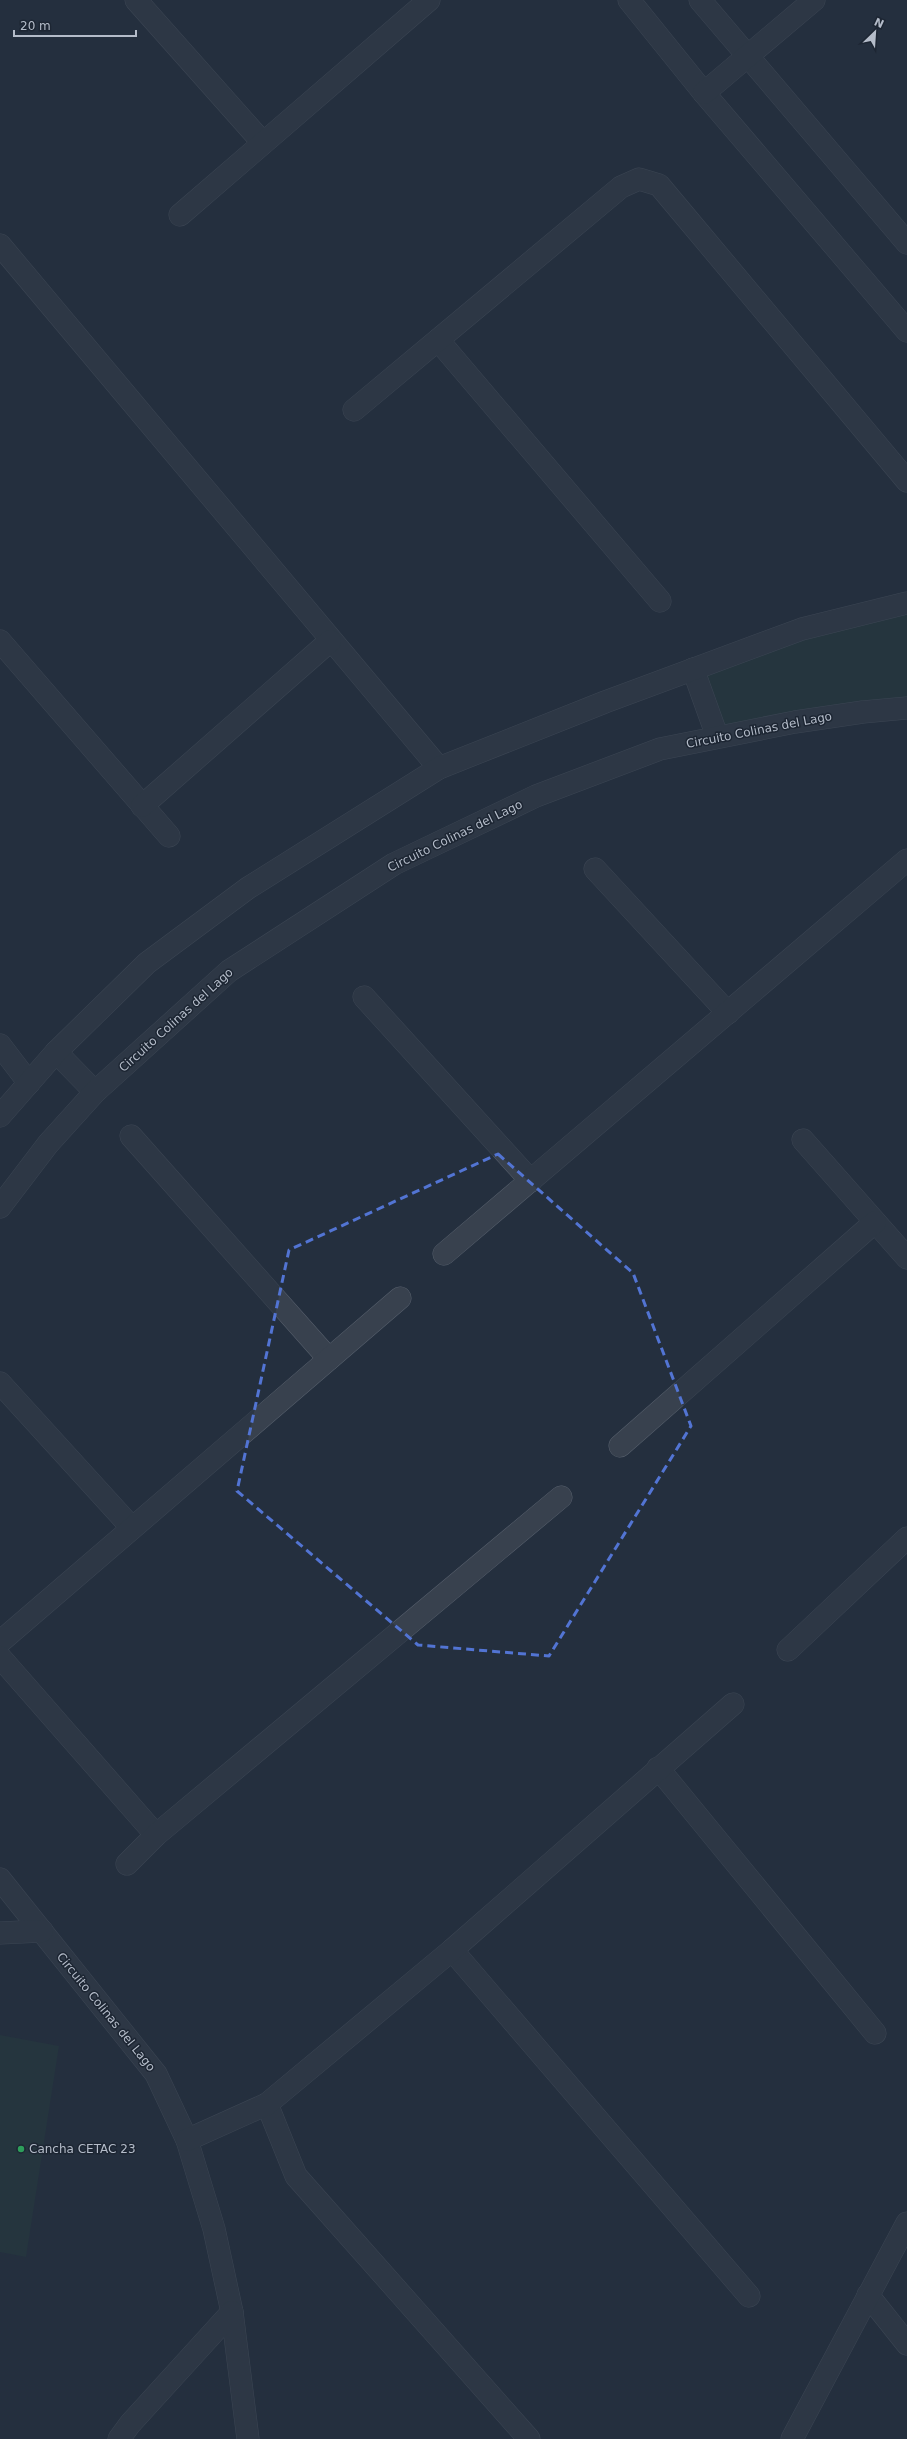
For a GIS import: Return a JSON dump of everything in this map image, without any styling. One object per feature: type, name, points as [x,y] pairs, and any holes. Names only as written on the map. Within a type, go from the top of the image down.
[{"type":"street","points":[[136,0],[263,143]]},
{"type":"street","points":[[180,214],[429,0]]},
{"type":"street","points":[[629,0],[704,93],[907,331]]},
{"type":"street","points":[[700,0],[907,243]]},
{"type":"street","points":[[704,93],[814,0]]},
{"type":"street","points":[[354,410],[621,187],[639,179],[659,185],[907,481]]},
{"type":"street","points":[[0,245],[330,641],[439,768]]},
{"type":"street","points":[[438,340],[660,601]]},
{"type":"street","points":[[0,1116],[56,1052],[147,964],[248,888],[439,768],[693,669],[802,629],[907,603]]},
{"type":"street","points":[[0,641],[169,836]]},
{"type":"street","points":[[142,806],[330,641]]},
{"type":"street","points":[[693,669],[717,736]]},
{"type":"street","name":"Circuito Colinas del Lago","points":[[0,1207],[48,1144],[95,1092],[229,971],[394,864],[536,796],[660,749],[717,736],[862,712],[907,708]]},
{"type":"street","points":[[444,1254],[907,860]]},
{"type":"street","points":[[595,869],[728,1013]]},
{"type":"street","points":[[364,997],[531,1181]]},
{"type":"street","points":[[0,1045],[29,1083]]},
{"type":"street","points":[[56,1052],[95,1092]]},
{"type":"street","points":[[131,1136],[329,1359]]},
{"type":"street","points":[[803,1140],[907,1258]]},
{"type":"street","points":[[620,1446],[875,1222]]},
{"type":"street","points":[[0,1642],[400,1298]]},
{"type":"street","points":[[0,1383],[132,1528]]},
{"type":"street","points":[[127,1864],[156,1835],[560,1497]]},
{"type":"street","points":[[788,1650],[907,1538]]},
{"type":"street","points":[[0,1657],[156,1835]]},
{"type":"street","points":[[187,2140],[267,2104],[452,1950],[658,1768],[733,1704]]},
{"type":"street","points":[[658,1768],[875,2033]]},
{"type":"street","name":"Circuito Colinas del Lago","points":[[0,1879],[156,2074],[187,2140],[214,2229],[232,2312],[248,2439]]},
{"type":"street","points":[[0,1933],[42,1931]]},
{"type":"street","points":[[452,1950],[749,2296]]},
{"type":"street","points":[[267,2104],[296,2176],[529,2439]]},
{"type":"street","points":[[792,2439],[907,2223]]},
{"type":"street","points":[[868,2295],[907,2344]]},
{"type":"street","points":[[119,2439],[130,2424],[232,2312]]},
{"type":"highlighted area","points":[[498,1154],[633,1273],[691,1426],[549,1656],[418,1645],[237,1491],[289,1250]]},
{"type":"green space","points":[[907,603],[907,701],[719,734],[696,671]]},
{"type":"green space","name":"Cancha CETAC 23","points":[[0,2035],[59,2046],[26,2257],[0,2252]]},
{"type":"place","name":"Cancha CETAC 23","points":[[21,2149]]}]
